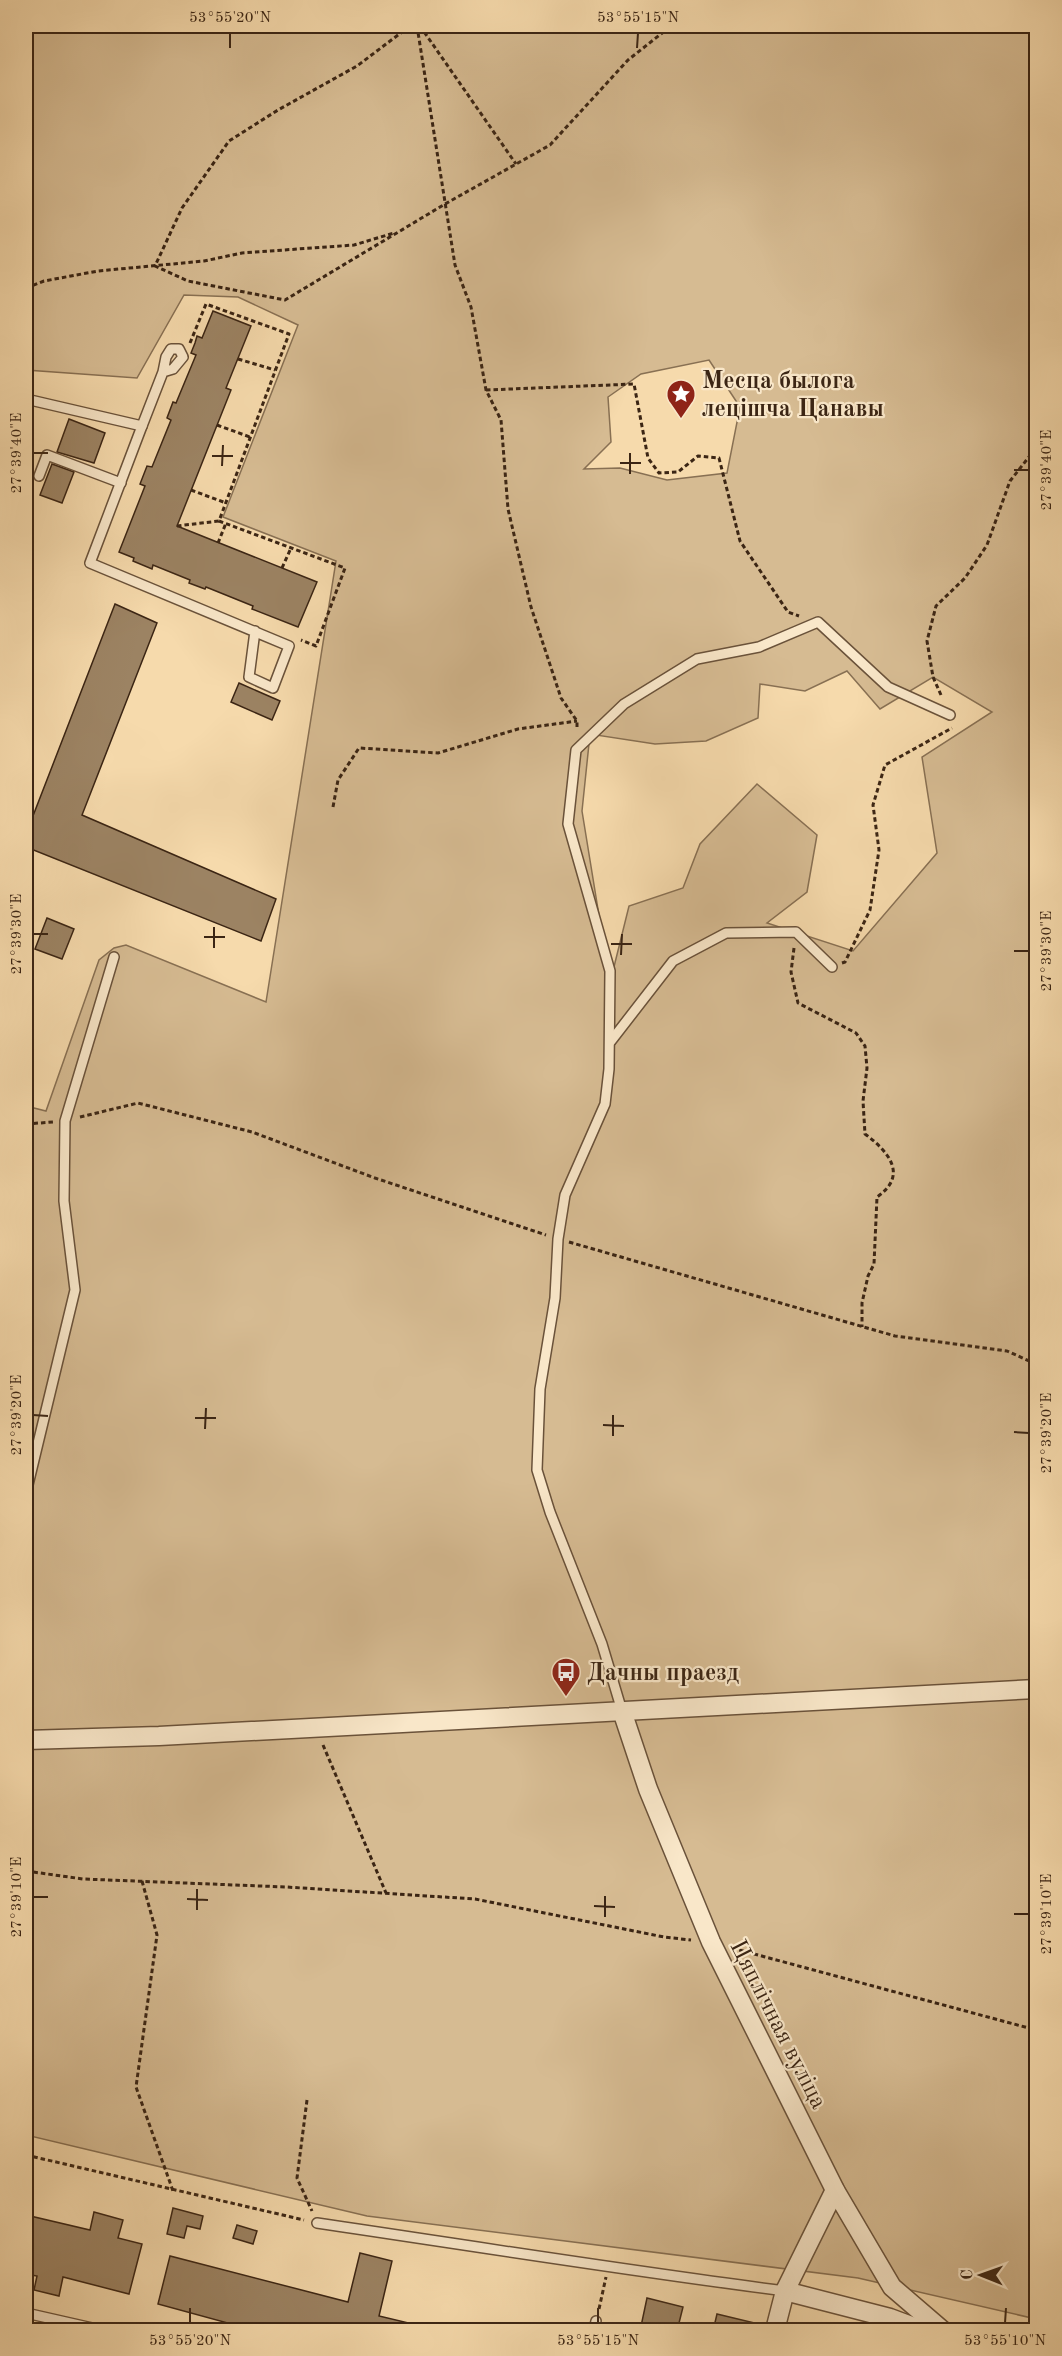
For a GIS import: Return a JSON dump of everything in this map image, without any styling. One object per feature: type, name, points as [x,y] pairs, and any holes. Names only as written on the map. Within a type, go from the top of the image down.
[{"type":"street","points":[[26,1740],[1036,1689]]},
{"type":"street","name":"Цяплічная вуліца","points":[[622,1710],[648,1790],[711,1942],[836,2190],[892,2287],[942,2331]]},
{"type":"street","points":[[775,2331],[785,2291],[836,2190]]},
{"type":"street","points":[[785,2291],[890,2318],[922,2331]]},
{"type":"lane","points":[[163,372],[90,563],[289,646],[273,688],[249,678],[255,632]]},
{"type":"lane","points":[[26,399],[142,426]]},
{"type":"lane","points":[[39,476],[47,455],[121,483]]},
{"type":"lane","points":[[622,1710],[603,1644],[550,1512],[537,1470],[540,1389],[555,1298],[558,1239],[565,1195],[605,1104],[611,1041],[610,971],[568,824],[576,750],[624,704],[697,660],[759,646],[818,622],[888,687],[950,715]]},
{"type":"lane","points":[[611,1041],[673,961],[726,933],[796,932],[832,967]]},
{"type":"lane","points":[[26,1493],[75,1290],[64,1201],[65,1121],[114,957]]},
{"type":"lane","points":[[317,2223],[785,2291]]},
{"type":"lane","points":[[26,2313],[101,2331]]},
{"type":"path","points":[[154,266],[182,208],[229,141],[278,110],[357,66],[410,26]]},
{"type":"path","points":[[419,26],[516,164]]},
{"type":"path","points":[[419,26],[455,265],[471,307],[486,390],[501,420],[508,509],[531,607],[561,698],[577,721],[576,750]]},
{"type":"path","points":[[154,266],[188,281],[285,300],[445,204],[550,145],[628,60],[670,26]]},
{"type":"path","points":[[26,288],[44,281],[98,271],[204,261],[242,253],[354,245],[398,232]]},
{"type":"path","points":[[187,351],[206,304],[289,334],[219,521]]},
{"type":"path","points":[[238,359],[275,370]]},
{"type":"path","points":[[486,390],[634,384],[648,458],[659,472],[678,472],[698,456],[720,458],[740,540],[788,612],[818,622]]},
{"type":"path","points":[[217,425],[250,437]]},
{"type":"path","points":[[832,967],[845,962],[870,910],[879,850],[873,805],[885,765],[950,730],[957,720],[950,715],[933,677],[927,641],[936,606],[965,578],[987,545],[1010,481],[1036,447]]},
{"type":"path","points":[[191,490],[226,503]]},
{"type":"path","points":[[177,526],[219,521],[345,568],[316,646],[297,638]]},
{"type":"path","points":[[218,543],[226,523]]},
{"type":"path","points":[[282,568],[291,547]]},
{"type":"path","points":[[333,807],[338,780],[359,748],[438,753],[518,729],[577,721]]},
{"type":"path","points":[[796,932],[791,972],[798,1003],[856,1034],[865,1046],[867,1068],[863,1101],[865,1134],[889,1155],[894,1174],[889,1189],[878,1197],[874,1264],[868,1276],[862,1303],[862,1327]]},
{"type":"path","points":[[138,1103],[252,1132],[375,1178],[558,1239],[895,1336],[1006,1351],[1036,1364]]},
{"type":"path","points":[[315,1726],[387,1893]]},
{"type":"path","points":[[26,1871],[83,1879],[475,1899],[664,1937],[711,1942],[1036,2030]]},
{"type":"path","points":[[142,1881],[156,1935],[136,2087],[173,2191]]},
{"type":"path","points":[[307,2100],[297,2178],[317,2223]]},
{"type":"path","points":[[26,2155],[317,2223]]},
{"type":"path","points":[[595,2326],[608,2267]]},
{"type":"shaded area","points":[[26,26],[1036,26],[1036,2319],[858,2278],[367,2216],[26,2135],[26,1106],[46,1111],[99,960],[114,948],[126,945],[266,1002],[336,561],[223,517],[298,325],[238,297],[184,295],[137,378],[26,370]],"holes":[[[709,360],[740,407],[727,473],[667,480],[620,468],[584,469],[611,442],[608,397],[641,374]],[[847,671],[880,709],[933,677],[992,712],[922,757],[937,853],[853,951],[767,923],[807,892],[817,835],[757,784],[700,844],[683,888],[629,906],[610,983],[582,811],[590,734],[655,744],[706,741],[758,718],[760,684],[805,691]]]},
{"type":"building","points":[[213,311],[251,326],[226,388],[231,390],[177,526],[317,582],[298,627],[252,609],[253,606],[206,587],[205,589],[189,583],[190,580],[153,565],[152,569],[119,552],[145,486],[140,484],[147,466],[152,467],[171,420],[167,418],[173,402],[176,403],[196,355],[191,353],[197,336],[202,338]]},
{"type":"building","points":[[69,419],[105,433],[94,463],[57,452]]},
{"type":"building","points":[[52,464],[74,472],[62,503],[40,495]]},
{"type":"building","points":[[115,604],[157,623],[82,815],[276,899],[261,941],[26,847],[26,834]]},
{"type":"building","points":[[239,683],[280,701],[272,720],[231,702]]},
{"type":"building","points":[[47,918],[74,929],[62,959],[35,949]]},
{"type":"building","points":[[173,2208],[203,2216],[200,2229],[187,2226],[184,2238],[167,2234]]},
{"type":"building","points":[[94,2212],[123,2220],[118,2238],[142,2244],[129,2294],[63,2277],[59,2296],[34,2290],[37,2276],[26,2274],[26,2215],[90,2230]]},
{"type":"building","points":[[237,2225],[257,2231],[253,2244],[233,2238]]},
{"type":"building","points":[[360,2253],[392,2261],[379,2316],[417,2325],[416,2331],[257,2331],[158,2304],[170,2256],[348,2302]]},
{"type":"building","points":[[647,2298],[683,2307],[677,2331],[640,2331]]},
{"type":"building","points":[[717,2314],[763,2325],[762,2331],[713,2331]]},
{"type":"place","name":"Месца былога лецішча Цанавы","points":[[681,420]]},
{"type":"place","name":"Дачны праезд","points":[[566,1698]]}]
